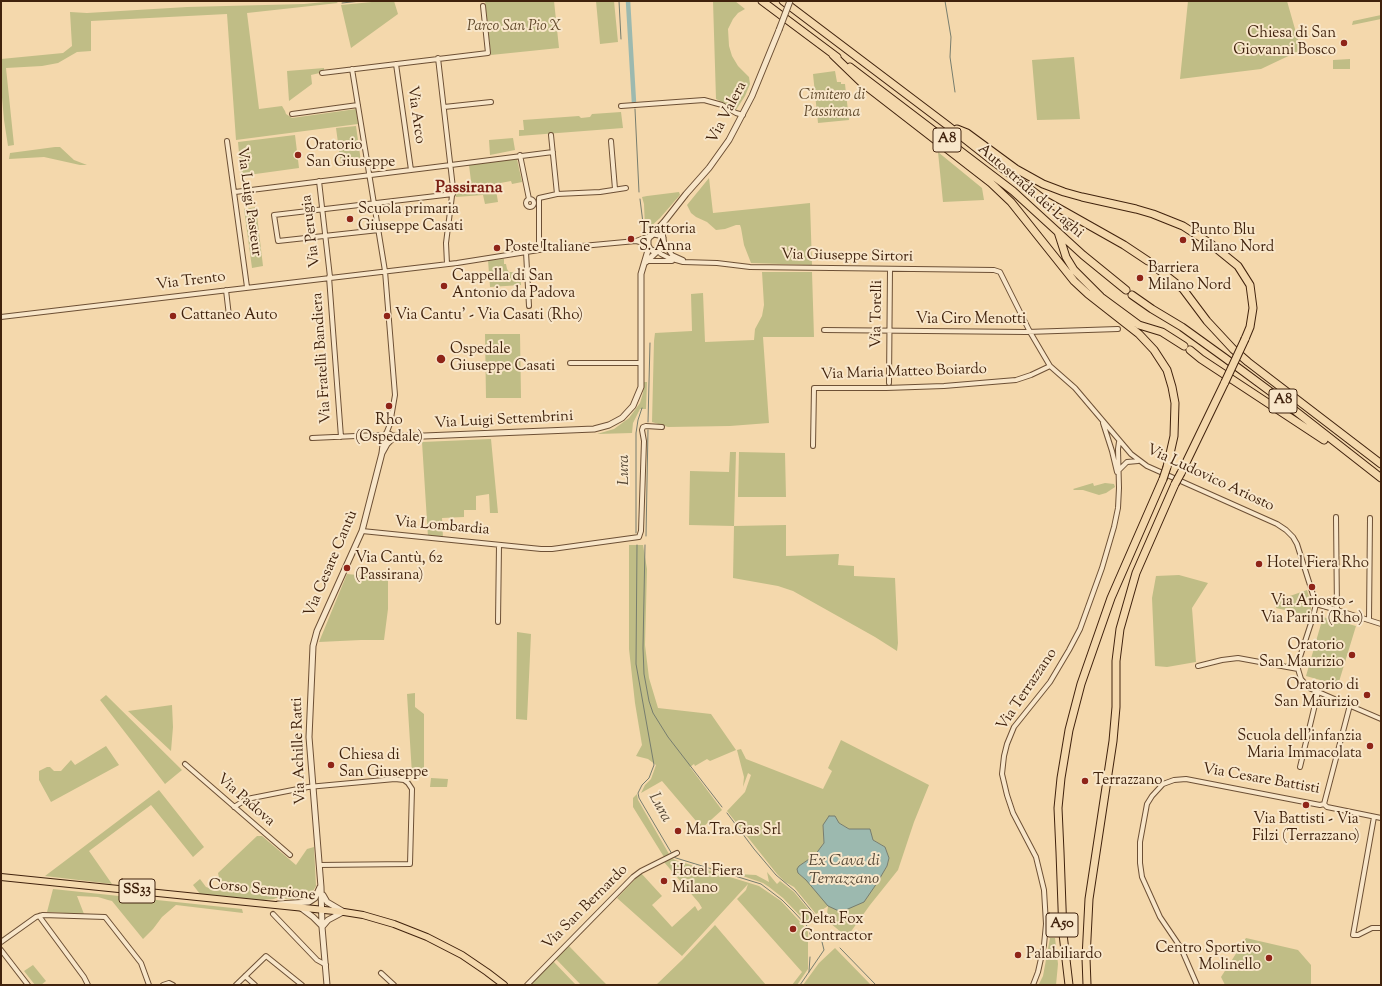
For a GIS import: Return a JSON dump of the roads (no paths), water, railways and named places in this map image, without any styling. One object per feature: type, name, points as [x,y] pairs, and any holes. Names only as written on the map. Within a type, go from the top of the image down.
[{"type":"highway","name":"Autostrada dei Laghi","points":[[762,1],[1002,182],[1083,255],[1129,293],[1182,327],[1225,358],[1381,478]]},
{"type":"highway","name":"Autostrada dei Laghi","points":[[783,1],[1046,201],[1124,245],[1151,264],[1186,292],[1207,321],[1233,349],[1381,464]]},
{"type":"highway","name":"A50","points":[[833,54],[862,83],[994,186],[1010,202],[1074,282],[1134,330],[1154,350],[1167,370],[1172,387],[1175,403],[1174,436],[1168,467],[1111,598],[1085,672],[1074,706],[1061,778],[1058,815],[1062,916],[1069,985]]},
{"type":"highway","name":"A50","points":[[948,125],[967,133],[1016,169],[1043,184],[1064,192],[1153,214],[1183,226],[1212,244],[1238,266],[1250,285],[1253,308],[1250,327],[1175,484],[1136,573],[1120,629],[1116,661],[1116,707],[1113,741],[1090,899],[1086,958],[1087,985]]},
{"type":"highway","name":"A8","points":[[1057,230],[1066,257],[1074,270],[1101,297],[1139,325],[1162,332],[1340,451],[1361,463]]},
{"type":"main road","name":"Corso Sempione","points":[[1,877],[344,912],[382,920],[428,937],[462,955],[488,972],[504,985]]},
{"type":"street","name":"Via Valera","points":[[651,236],[720,154],[740,121],[790,1]]},
{"type":"street","points":[[322,73],[488,53],[482,6]]},
{"type":"street","points":[[438,58],[453,194],[446,243],[447,264]]},
{"type":"street","name":"Via Arco","points":[[396,64],[411,170]]},
{"type":"street","name":"Via Cesare Cantù","points":[[315,637],[362,531],[382,453],[388,438],[395,392],[385,271],[352,69]]},
{"type":"street","points":[[621,106],[704,100],[722,105],[736,113],[743,115]]},
{"type":"street","points":[[444,107],[491,102]]},
{"type":"street","points":[[292,114],[358,105]]},
{"type":"street","points":[[736,113],[740,121]]},
{"type":"street","points":[[551,135],[557,194]]},
{"type":"street","name":"Via Luigi Pasteur","points":[[227,141],[247,287]]},
{"type":"street","points":[[611,141],[615,189]]},
{"type":"street","points":[[235,192],[553,152]]},
{"type":"street","points":[[520,155],[532,202],[538,208]]},
{"type":"street","name":"Via Perugia","points":[[319,181],[330,277]]},
{"type":"street","points":[[532,202],[539,198],[557,194],[600,192],[626,188]]},
{"type":"street","points":[[379,230],[278,241],[274,214],[322,210],[453,194]]},
{"type":"street","points":[[539,198],[540,250]]},
{"type":"street","points":[[645,262],[662,248],[664,240],[664,222]]},
{"type":"street","points":[[636,241],[658,234],[664,240]]},
{"type":"street","points":[[648,246],[648,240],[651,236]]},
{"type":"street","name":"Via Giuseppe Sirtori","points":[[664,240],[668,251],[675,257],[691,262]]},
{"type":"street","points":[[636,241],[644,243],[653,251],[658,250]]},
{"type":"street","name":"Via Trento","points":[[1,317],[447,264],[540,250],[636,241]]},
{"type":"street","name":"Via Luigi Settembrini","points":[[388,438],[586,429],[607,423],[620,416],[632,402],[641,382],[641,274],[648,246]]},
{"type":"street","name":"Via Giuseppe Sirtori","points":[[658,250],[664,256],[678,261],[716,263],[750,268],[994,270],[999,271],[1002,274]]},
{"type":"street","points":[[526,252],[529,306]]},
{"type":"street","points":[[645,262],[678,261]]},
{"type":"street","name":"Via Torelli","points":[[889,384],[890,269]]},
{"type":"street","name":"Via Ludovico Ariosto","points":[[1002,274],[1030,332],[1050,366],[1076,388],[1119,442],[1139,461],[1254,513],[1286,530],[1294,537],[1297,544],[1316,604]]},
{"type":"street","name":"Via Fratelli Bandiera","points":[[330,277],[341,437]]},
{"type":"street","points":[[226,290],[229,316]]},
{"type":"street","name":"Via Ciro Menotti","points":[[824,330],[1030,332],[1118,328]]},
{"type":"street","points":[[570,363],[641,364]]},
{"type":"street","name":"Via Maria Matteo Boiardo","points":[[813,446],[814,388],[944,386],[1016,380],[1032,375],[1050,366]]},
{"type":"street","name":"Via Terrazzano","points":[[1101,419],[1112,450],[1118,479]]},
{"type":"street","name":"Via Lombardia","points":[[362,531],[541,549],[552,549],[629,539],[640,536],[644,441],[642,430],[643,427],[650,425],[662,427]]},
{"type":"street","points":[[312,438],[378,435],[388,438]]},
{"type":"street","points":[[1112,450],[1112,445],[1119,442]]},
{"type":"street","name":"Via Terrazzano","points":[[1033,985],[1038,972],[1044,945],[1046,924],[1044,890],[1036,857],[1013,813],[1006,795],[1002,774],[1004,756],[1007,744],[1014,728],[1050,682],[1080,629],[1111,539],[1118,508],[1119,442]]},
{"type":"street","points":[[1119,470],[1127,462],[1139,461]]},
{"type":"street","points":[[1336,517],[1337,610]]},
{"type":"street","points":[[1369,620],[1370,518]]},
{"type":"street","points":[[498,622],[499,545]]},
{"type":"street","points":[[1381,624],[1316,604],[1299,660],[1298,669],[1304,684],[1318,692],[1381,718]]},
{"type":"street","name":"Via Achille Ratti","points":[[315,637],[312,665],[309,737],[327,985]]},
{"type":"street","points":[[1198,666],[1238,658],[1298,669]]},
{"type":"street","points":[[1300,767],[1318,692]]},
{"type":"street","name":"Via Cesare Battisti","points":[[1197,985],[1181,948],[1160,917],[1144,882],[1140,863],[1140,848],[1147,804],[1156,791],[1166,783],[1178,779],[1190,779],[1320,805],[1324,804],[1350,705]]},
{"type":"street","name":"Via Padova","points":[[185,764],[290,855]]},
{"type":"street","points":[[234,807],[247,799],[312,786],[395,779],[406,781],[411,786],[410,864],[319,865]]},
{"type":"street","points":[[1324,804],[1327,807],[1381,818]]},
{"type":"street","points":[[1374,817],[1353,935],[1358,935],[1372,928],[1381,928]]},
{"type":"street","name":"Via San Bernardo","points":[[527,985],[633,877],[641,871],[677,853]]},
{"type":"street","points":[[272,905],[290,902],[309,902],[315,898],[321,886]]},
{"type":"street","points":[[321,886],[326,902],[344,912]]},
{"type":"street","points":[[301,908],[313,917],[322,927],[328,920],[344,912]]},
{"type":"street","points":[[273,914],[317,960],[326,965]]},
{"type":"street","points":[[1,942],[39,916],[43,915],[105,917],[141,963],[149,985]]},
{"type":"street","points":[[39,916],[84,977],[88,985]]},
{"type":"street","points":[[1,950],[28,985]]},
{"type":"street","points":[[236,985],[266,956],[302,985]]},
{"type":"street","points":[[381,973],[394,985]]},
{"type":"street","points":[[245,976],[255,985]]},
{"type":"street","points":[[163,985],[169,983],[173,985]]},
{"type":"water","name":"Ex Cava di Terrazzano","points":[[829,816],[835,816],[839,823],[849,829],[870,829],[873,840],[885,847],[889,858],[887,866],[864,902],[841,912],[828,906],[806,880],[798,873],[797,869],[815,855],[824,843],[823,825]]},
{"type":"waterway","points":[[342,3],[361,1]]},
{"type":"waterway","name":"Lura","points":[[619,1],[621,39]]},
{"type":"waterway","points":[[628,1],[634,103]]},
{"type":"waterway","points":[[945,1],[951,37],[950,57],[955,92]]},
{"type":"waterway","points":[[635,109],[639,192]]},
{"type":"waterway","points":[[640,199],[644,231]]},
{"type":"waterway","points":[[648,422],[650,343]]},
{"type":"waterway","name":"Lura","points":[[636,533],[636,433],[642,408]]},
{"type":"waterway","points":[[646,536],[648,430]]},
{"type":"waterway","name":"Lura","points":[[637,545],[636,664],[654,765],[649,778],[642,785],[638,793],[639,798],[672,854]]},
{"type":"waterway","points":[[645,545],[643,648],[644,674],[649,701],[653,713],[668,737],[722,807]]},
{"type":"waterway","points":[[727,813],[776,875],[795,891],[814,914]]},
{"type":"waterway","name":"Lura","points":[[674,857],[761,884],[782,900],[793,911],[822,942],[824,950],[800,985]]},
{"type":"waterway","name":"Lura","points":[[810,929],[810,934]]},
{"type":"waterway","points":[[840,948],[876,985]]},
{"type":"waterway","name":"Lura","points":[[809,972],[810,957]]},
{"type":"place","name":"Chiesa di San Giovanni Bosco","points":[[1344,43]]},
{"type":"place","name":"Oratorio San Giuseppe","points":[[298,155]]},
{"type":"place","name":"Scuola primaria Giuseppe Casati","points":[[350,219]]},
{"type":"place","name":"Trattoria S. Anna","points":[[631,239]]},
{"type":"place","name":"Punto Blu Milano Nord","points":[[1183,240]]},
{"type":"place","name":"Poste Italiane","points":[[497,248]]},
{"type":"place","name":"Barriera Milano Nord","points":[[1140,278]]},
{"type":"place","name":"Cappella di San Antonio da Padova","points":[[444,286]]},
{"type":"place","name":"Cattaneo Auto","points":[[173,316]]},
{"type":"place","name":"Via Cantu' - Via Casati (Rho)","points":[[387,316]]},
{"type":"place","name":"Ospedale Giuseppe Casati","points":[[441,359]]},
{"type":"place","name":"Rho (Ospedale)","points":[[389,406]]},
{"type":"place","name":"Hotel Fiera Rho","points":[[1259,564]]},
{"type":"place","name":"Via Cantù, 62 (Passirana)","points":[[347,568]]},
{"type":"place","name":"Via Ariosto - Via Parini (Rho)","points":[[1312,587]]},
{"type":"place","name":"Oratorio San Maurizio","points":[[1352,655]]},
{"type":"place","name":"Oratorio di San Maurizio","points":[[1367,695]]},
{"type":"place","name":"Scuola dell'infanzia Maria Immacolata","points":[[1370,746]]},
{"type":"place","name":"Chiesa di San Giuseppe","points":[[331,765]]},
{"type":"place","name":"Terrazzano","points":[[1085,781]]},
{"type":"place","name":"Via Battisti - Via Filzi (Terrazzano)","points":[[1306,805]]},
{"type":"place","name":"Ma.Tra.Gas Srl","points":[[678,831]]},
{"type":"place","name":"Hotel Fiera Milano","points":[[664,881]]},
{"type":"place","name":"Delta Fox Contractor","points":[[793,929]]},
{"type":"place","name":"Palabiliardo","points":[[1018,955]]},
{"type":"place","name":"Centro Sportivo Molinello","points":[[1269,958]]},
{"type":"district","name":"Passirana","points":[[469,189]]},
{"type":"park label","name":"Parco San Pio X","points":[[514,27]]},
{"type":"park label","name":"Cimitero di Passirana","points":[[832,104]]}]
